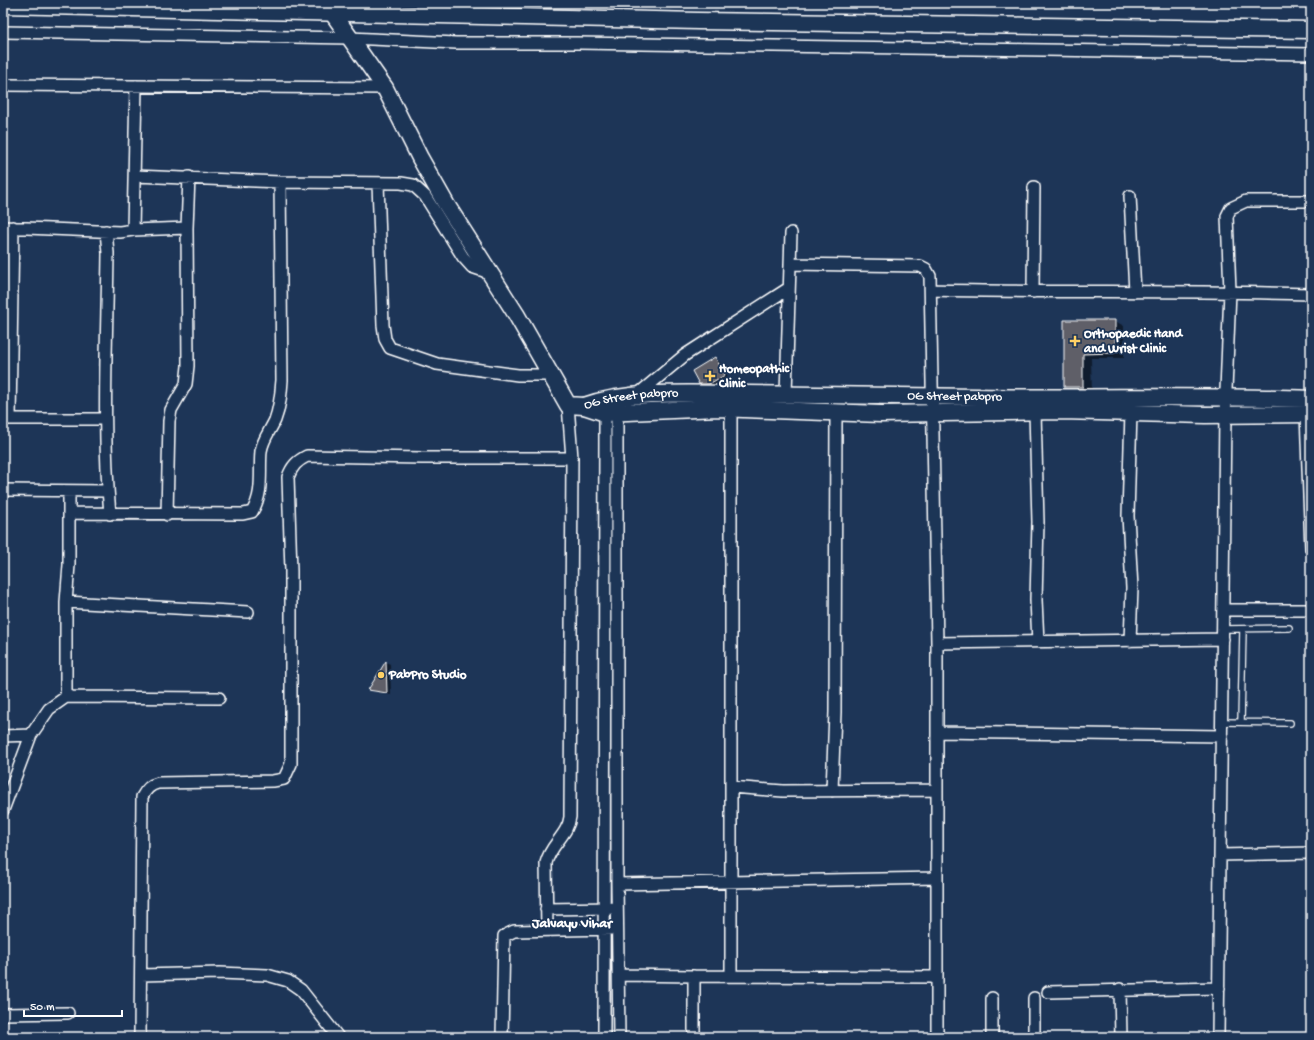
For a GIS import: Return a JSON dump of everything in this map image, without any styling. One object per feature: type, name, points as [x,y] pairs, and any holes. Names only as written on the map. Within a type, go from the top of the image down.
[{"type":"street","points":[[3,5],[329,9],[1311,30]]},
{"type":"street","points":[[329,9],[385,88],[420,158],[487,272],[516,314],[568,405],[572,458],[570,817],[566,830],[548,852],[546,862],[547,930]]},
{"type":"street","points":[[3,32],[350,38],[456,43],[577,43],[1311,54]]},
{"type":"street","points":[[3,85],[385,88]]},
{"type":"street","points":[[133,230],[136,86]]},
{"type":"street","points":[[135,176],[189,177],[280,182],[378,183],[413,185],[425,196],[463,257],[472,266],[487,272]]},
{"type":"street","points":[[167,515],[169,421],[171,410],[186,384],[188,366],[187,228],[189,177]]},
{"type":"street","points":[[70,513],[167,515],[243,514],[252,512],[258,503],[263,441],[279,409],[282,380],[280,182]]},
{"type":"street","points":[[378,183],[383,325],[385,339],[390,348],[437,364],[518,375],[549,374]]},
{"type":"street","points":[[1033,292],[1034,188]]},
{"type":"street","points":[[1130,196],[1135,292]]},
{"type":"street","points":[[1218,1037],[1226,397],[1230,291],[1227,216],[1231,208],[1246,201],[1311,200]]},
{"type":"street","points":[[105,419],[7,418],[8,227],[106,231],[187,228]]},
{"type":"street","points":[[106,231],[108,260],[105,419],[110,514]]},
{"type":"street","points":[[786,394],[791,233]]},
{"type":"street","points":[[790,264],[920,266],[926,269],[930,276],[931,413],[937,643],[937,1037]]},
{"type":"street","points":[[637,396],[685,355],[789,288]]},
{"type":"street","points":[[931,290],[1033,292],[1230,291],[1311,294]]},
{"type":"street","name":"OG Street pabpro","points":[[611,405],[637,396],[684,394],[786,394],[1099,398],[1226,397],[1309,409]]},
{"type":"street","name":"OG Street pabpro","points":[[568,405],[731,408],[836,413],[1131,412],[1226,415],[1309,409]]},
{"type":"street","points":[[611,405],[619,1037]]},
{"type":"street","points":[[604,1037],[604,908],[611,405]]},
{"type":"street","points":[[731,408],[731,976]]},
{"type":"street","points":[[1309,409],[1311,549]]},
{"type":"street","points":[[1035,412],[1038,522],[1036,600],[1038,642]]},
{"type":"street","points":[[1130,641],[1132,588],[1128,516],[1131,412]]},
{"type":"street","points":[[832,791],[835,712],[836,413]]},
{"type":"street","points":[[140,1037],[142,797],[145,791],[152,785],[158,783],[273,782],[284,779],[289,772],[291,764],[291,571],[288,477],[291,468],[299,460],[307,456],[572,458]]},
{"type":"street","points":[[3,490],[108,491]]},
{"type":"street","points":[[66,697],[66,602],[69,565],[69,490]]},
{"type":"street","points":[[66,602],[248,612]]},
{"type":"street","points":[[1223,610],[1311,610]]},
{"type":"street","points":[[937,643],[1130,641],[1223,634]]},
{"type":"street","points":[[3,810],[31,735],[49,709],[66,697],[219,698]]},
{"type":"street","points":[[937,732],[1222,736]]},
{"type":"street","points":[[3,736],[31,735]]},
{"type":"street","points":[[731,787],[782,791],[937,790]]},
{"type":"street","points":[[1220,855],[1311,853]]},
{"type":"street","points":[[617,884],[937,878]]},
{"type":"street","points":[[546,909],[617,908]]},
{"type":"street","points":[[502,1037],[504,936],[514,931],[617,929]]},
{"type":"street","points":[[141,975],[220,973],[267,975],[288,981],[301,990],[338,1037]]},
{"type":"street","points":[[619,975],[937,977]]},
{"type":"street","points":[[694,976],[694,1037]]},
{"type":"street","points":[[1048,992],[1120,989],[1219,988]]},
{"type":"street","points":[[1120,989],[1121,1037]]},
{"type":"street","points":[[992,998],[992,1037]]},
{"type":"street","points":[[1034,998],[1034,1037]]},
{"type":"street","points":[[3,1014],[68,1012]]},
{"type":"lane","points":[[1223,634],[1243,629],[1289,628]]},
{"type":"lane","points":[[1241,722],[1243,629]]},
{"type":"lane","points":[[1222,722],[1290,723]]},
{"type":"building","points":[[1064,320],[1115,320],[1115,353],[1083,354],[1083,387],[1064,387]]},
{"type":"building","points":[[715,357],[725,375],[709,384],[699,384],[692,371]]},
{"type":"building","name":"PabPro Studio","points":[[386,661],[387,693],[368,690]]},
{"type":"place","name":"Orthopaedic Hand and Wrist Clinic","points":[[1075,341]]},
{"type":"place","name":"Homeopathic Clinic","points":[[710,376]]},
{"type":"place","name":"PabPro Studio","points":[[381,675]]},
{"type":"district","name":"Jalvayu Vihar","points":[[572,924]]}]
